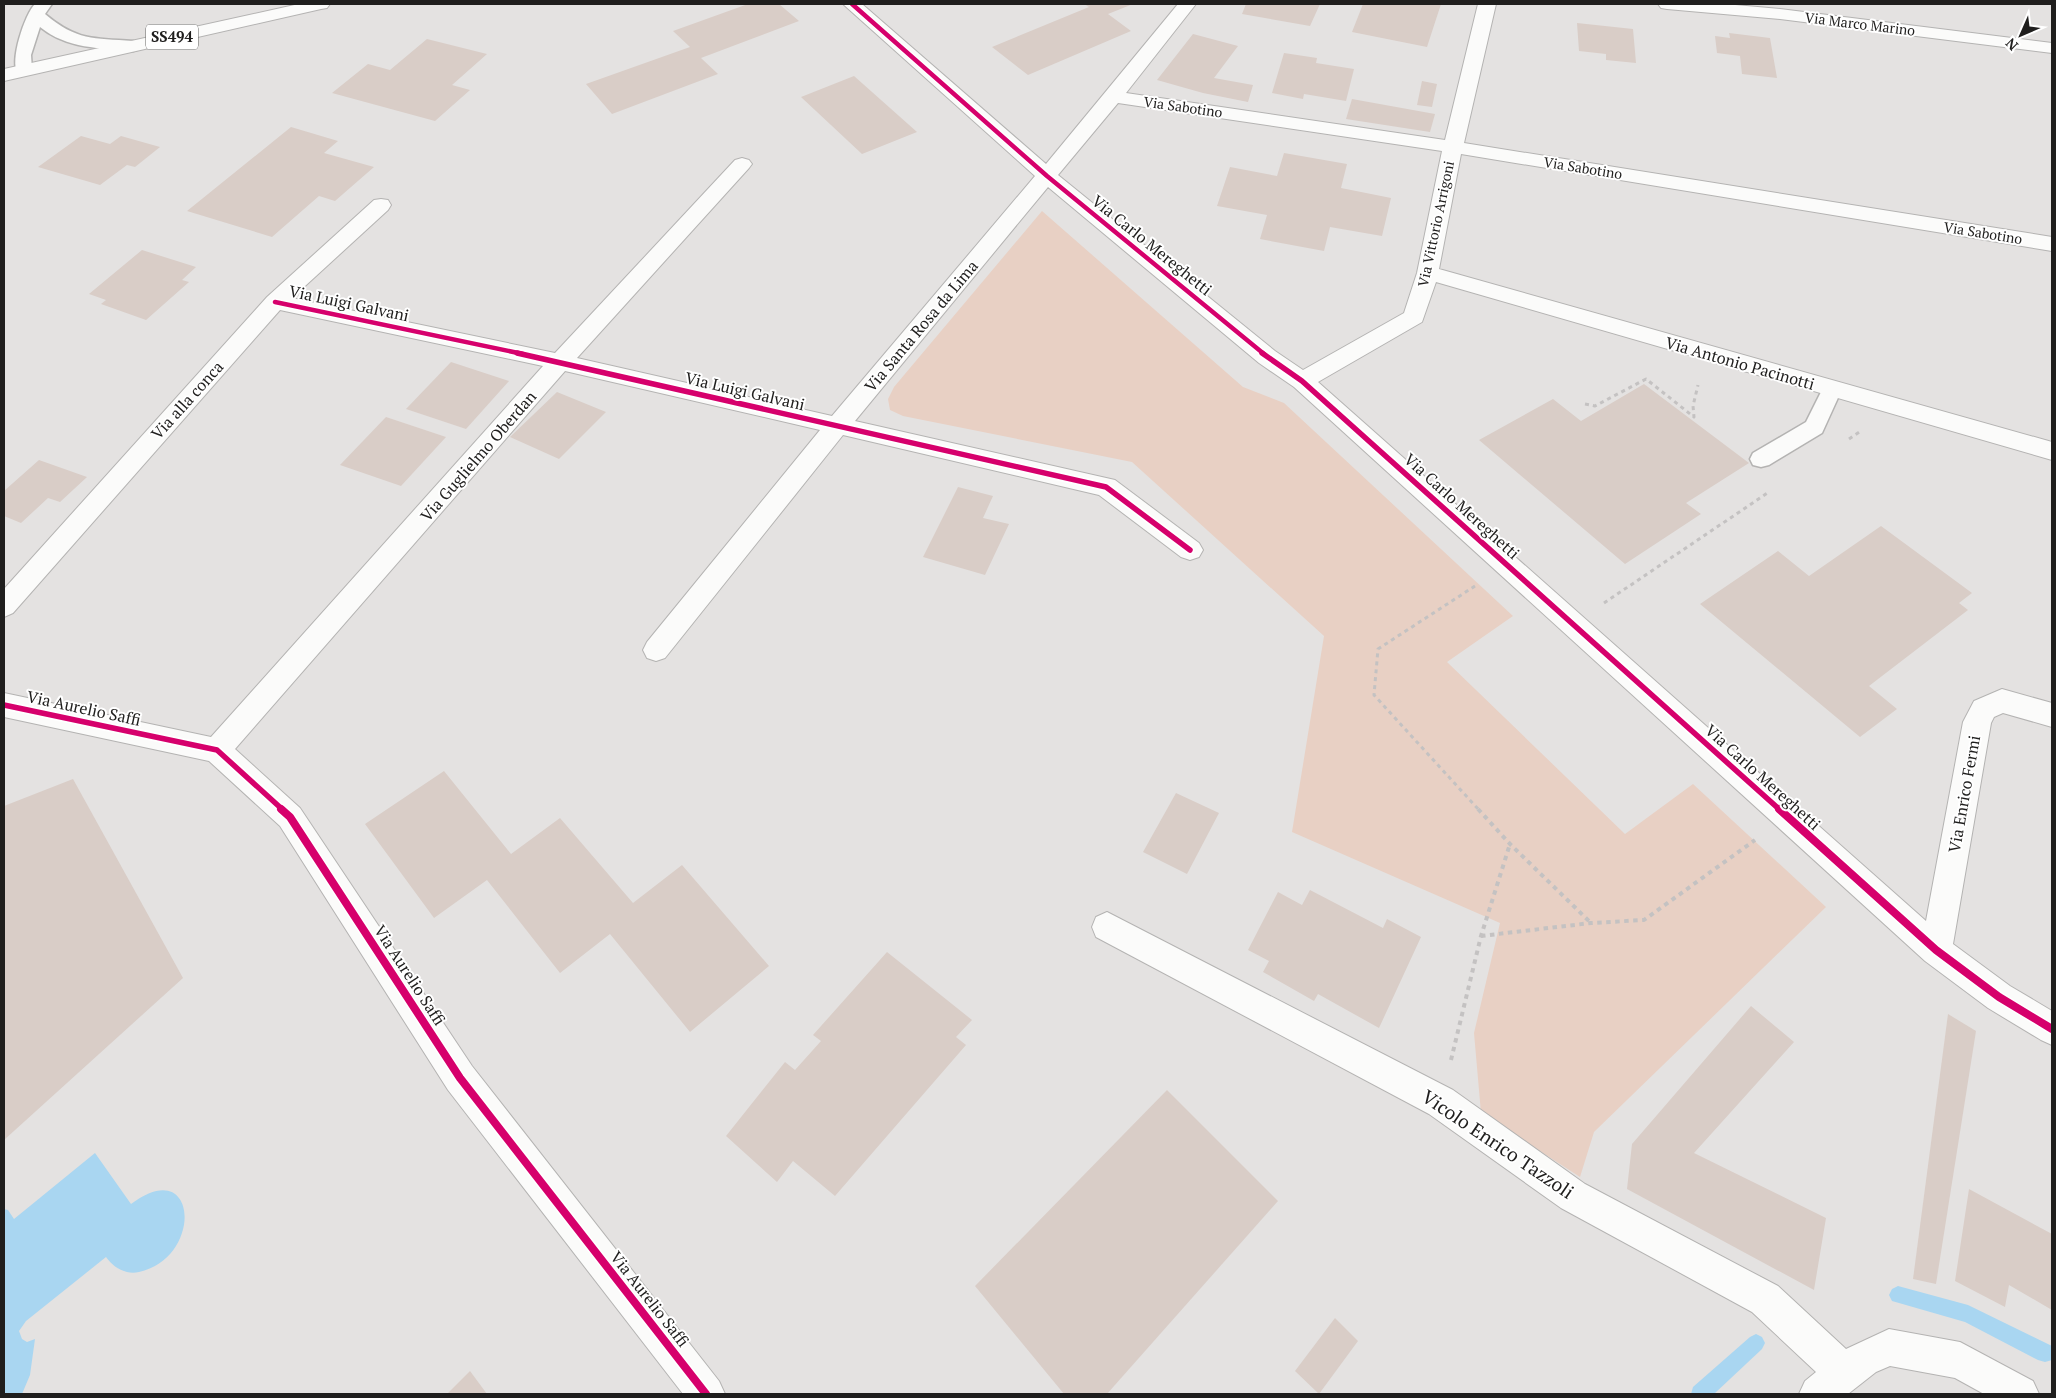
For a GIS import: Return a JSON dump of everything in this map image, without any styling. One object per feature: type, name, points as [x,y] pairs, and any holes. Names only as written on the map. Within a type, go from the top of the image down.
[{"type":"street","name":"SS494","points":[[24,70],[321,4]]},
{"type":"street","name":"Via Carlo Mereghetti","points":[[852,4],[1047,176],[1267,357],[1302,381],[1936,950],[1999,997],[2052,1029]]},
{"type":"street","name":"Via Santa Rosa da Lima","points":[[656,650],[837,426],[1114,97],[1187,4]]},
{"type":"street","name":"Via Vittorio Arrigoni","points":[[1302,381],[1414,317],[1428,273],[1453,147],[1487,4]]},
{"type":"street","name":"Via Marco Marino","points":[[1667,4],[1780,14],[2052,48]]},
{"type":"street","points":[[4,75],[24,70]]},
{"type":"street","name":"Via Sabotino","points":[[1114,97],[1453,147],[2052,244]]},
{"type":"street","name":"Via Guglielmo Oberdan","points":[[217,750],[560,362],[742,164]]},
{"type":"street","name":"Via alla conca","points":[[4,606],[275,302],[381,205]]},
{"type":"street","name":"Via Antonio Pacinotti","points":[[1428,273],[2052,452]]},
{"type":"street","name":"Via Luigi Galvani","points":[[275,302],[560,362],[1106,487],[1190,550]]},
{"type":"street","name":"Via Enrico Fermi","points":[[1936,950],[1977,722],[1984,709],[2002,702],[2052,715]]},
{"type":"street","name":"Via Aurelio Saffi","points":[[4,705],[217,750],[290,817],[460,1078],[706,1394]]},
{"type":"street","name":"Vicolo Enrico Tazzoli","points":[[1107,927],[1441,1102],[1573,1196],[1765,1299],[1831,1383]]},
{"type":"street","points":[[1831,1383],[1864,1359],[1889,1347],[1960,1360],[2020,1394]]},
{"type":"lane","points":[[40,10],[56,32],[81,42],[133,46]]},
{"type":"lane","points":[[24,70],[23,55],[40,10]]},
{"type":"lane","points":[[1761,459],[1814,427],[1832,389]]},
{"type":"path","points":[[1585,404],[1595,406],[1646,379],[1694,417],[1693,406],[1705,352]]},
{"type":"path","points":[[1846,441],[1862,430],[1872,400]]},
{"type":"path","points":[[1572,624],[1771,491]]},
{"type":"path","points":[[1506,564],[1485,580],[1378,649],[1374,696],[1510,844],[1591,924]]},
{"type":"path","points":[[1481,936],[1644,920],[1788,817]]},
{"type":"path","points":[[1441,1102],[1481,936],[1510,844]]},
{"type":"shaded area","points":[[1042,211],[1243,387],[1284,403],[1513,616],[1447,662],[1625,834],[1693,784],[1826,907],[1594,1132],[1580,1177],[1481,1113],[1474,1033],[1500,923],[1292,832],[1324,636],[1132,462],[903,416],[890,410],[888,399],[894,387]]},
{"type":"water","points":[[95,1153],[131,1204],[153,1192],[170,1191],[180,1199],[184,1214],[183,1231],[175,1248],[160,1263],[134,1273],[116,1267],[106,1257],[26,1321],[19,1331],[22,1339],[27,1342],[35,1339],[30,1375],[22,1394],[4,1394],[4,1209],[8,1210],[14,1219]]},
{"type":"building","points":[[748,4],[779,4],[799,21],[701,58],[718,74],[612,114],[586,84],[690,47],[673,31]]},
{"type":"building","points":[[1084,4],[1133,4],[1108,14],[1131,31],[1028,75],[992,47],[1089,7]]},
{"type":"building","points":[[1246,4],[1320,4],[1310,26],[1242,14]]},
{"type":"building","points":[[1363,4],[1441,4],[1427,47],[1352,32]]},
{"type":"building","points":[[1577,23],[1633,29],[1636,63],[1606,60],[1606,54],[1579,51]]},
{"type":"building","points":[[1729,33],[1770,38],[1777,78],[1742,74],[1740,56],[1717,53],[1715,36],[1730,38]]},
{"type":"building","points":[[1193,34],[1238,46],[1214,78],[1253,85],[1248,102],[1203,93],[1157,80]]},
{"type":"building","points":[[427,39],[487,54],[452,85],[470,90],[435,121],[332,93],[368,64],[390,70]]},
{"type":"building","points":[[1284,53],[1317,58],[1316,63],[1354,69],[1346,101],[1304,94],[1303,99],[1272,93]]},
{"type":"building","points":[[854,76],[917,132],[862,154],[801,97]]},
{"type":"building","points":[[1422,81],[1437,84],[1432,107],[1417,105]]},
{"type":"building","points":[[1352,99],[1435,114],[1430,132],[1346,119]]},
{"type":"building","points":[[291,127],[338,141],[324,153],[374,167],[335,201],[319,196],[272,237],[187,211]]},
{"type":"building","points":[[81,136],[110,144],[121,136],[160,147],[135,167],[127,165],[100,185],[38,167]]},
{"type":"building","points":[[1284,153],[1347,164],[1341,188],[1391,198],[1382,236],[1330,227],[1324,251],[1260,239],[1267,215],[1217,206],[1230,167],[1277,176]]},
{"type":"building","points":[[142,250],[196,267],[182,280],[189,282],[146,320],[101,304],[106,300],[89,294]]},
{"type":"building","points":[[451,362],[509,381],[466,429],[406,409]]},
{"type":"building","points":[[1644,384],[1749,463],[1686,503],[1701,514],[1625,564],[1479,440],[1553,399],[1581,421]]},
{"type":"building","points":[[557,392],[606,412],[559,459],[510,437]]},
{"type":"building","points":[[386,417],[446,437],[401,486],[340,465]]},
{"type":"building","points":[[39,460],[87,477],[60,502],[48,498],[21,523],[4,516],[4,491]]},
{"type":"building","points":[[958,487],[993,496],[983,518],[1009,524],[985,575],[923,557]]},
{"type":"building","points":[[1881,526],[1972,593],[1959,603],[1968,610],[1869,686],[1897,709],[1860,737],[1700,604],[1778,551],[1809,576]]},
{"type":"building","points":[[444,771],[511,854],[560,818],[633,903],[682,865],[769,966],[690,1032],[610,934],[560,973],[487,880],[434,918],[365,824]]},
{"type":"building","points":[[73,779],[183,978],[4,1140],[4,806]]},
{"type":"building","points":[[1176,793],[1219,813],[1187,874],[1143,852]]},
{"type":"building","points":[[1310,890],[1383,928],[1387,919],[1421,937],[1379,1028],[1318,994],[1314,1001],[1263,972],[1269,961],[1248,950],[1278,892],[1302,905]]},
{"type":"building","points":[[887,952],[972,1020],[956,1037],[966,1045],[835,1196],[793,1161],[777,1182],[726,1136],[785,1062],[795,1070],[821,1041],[813,1035]]},
{"type":"building","points":[[1751,1006],[1794,1042],[1694,1153],[1826,1218],[1814,1290],[1627,1189],[1632,1144]]},
{"type":"building","points":[[1948,1014],[1976,1031],[1936,1284],[1913,1279]]},
{"type":"building","points":[[1167,1090],[1278,1201],[1107,1394],[1064,1394],[975,1286]]},
{"type":"building","points":[[1969,1189],[2052,1234],[2052,1310],[2009,1285],[2005,1307],[1955,1281]]},
{"type":"building","points":[[1335,1318],[1358,1341],[1319,1394],[1295,1371]]},
{"type":"building","points":[[470,1371],[487,1394],[447,1394]]},
{"type":"waterway","points":[[1898,1295],[1968,1314],[2045,1353]]},
{"type":"waterway","points":[[1700,1394],[1756,1343]]},
{"type":"cycle path","points":[[852,4],[1047,176],[1267,357],[1302,381],[1936,950],[1999,997],[2052,1029]]},
{"type":"cycle path","points":[[275,302],[560,362],[1106,487],[1190,550]]},
{"type":"cycle path","points":[[4,705],[217,750],[290,817],[460,1078],[706,1394]]}]
